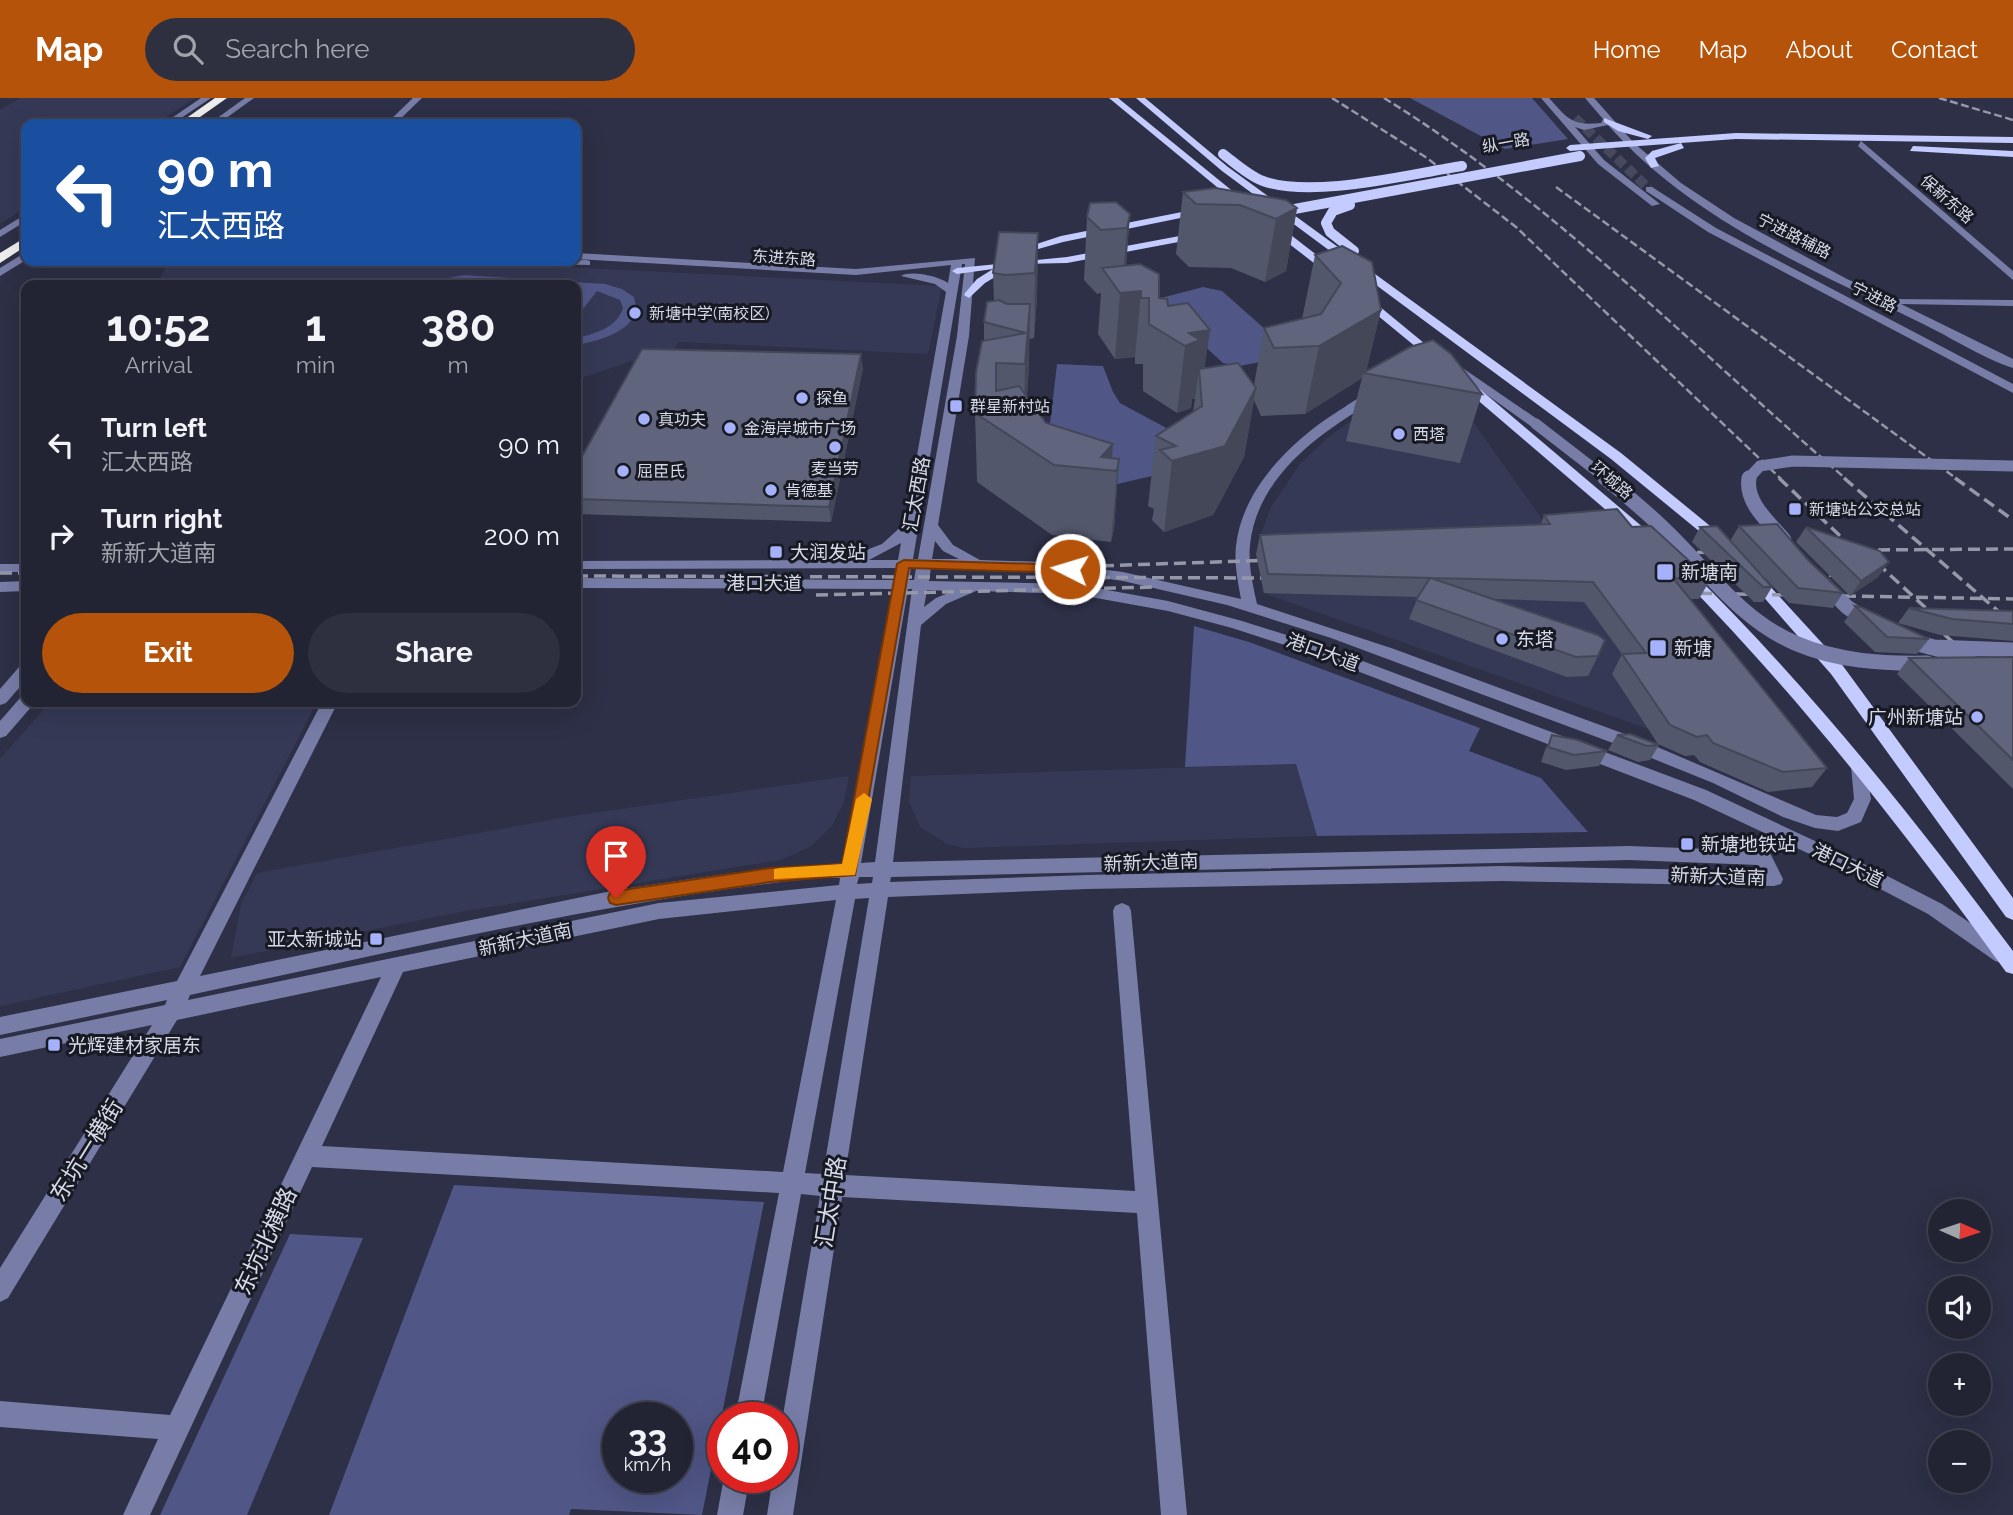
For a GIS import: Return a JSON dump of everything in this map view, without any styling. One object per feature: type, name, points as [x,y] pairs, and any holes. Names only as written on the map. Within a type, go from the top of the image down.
[{"type":"highway","points":[[190,119],[222,98]]},
{"type":"highway","points":[[204,119],[235,98]]},
{"type":"highway","points":[[0,248],[21,233]]},
{"type":"highway","points":[[0,259],[21,244]]},
{"type":"main road","points":[[1113,98],[1203,173],[1339,278]]},
{"type":"main road","points":[[1140,98],[1157,114],[1262,181],[1303,188],[1480,164]]},
{"type":"main road","name":"环城路","points":[[1157,114],[1225,169],[1576,426],[1700,523],[1733,555],[1837,670],[2013,912]]},
{"type":"main road","points":[[1607,120],[1631,132],[1687,141]]},
{"type":"main road","name":"纵一路","points":[[1228,213],[1570,148],[1591,150],[1687,141],[1787,136],[2013,140]]},
{"type":"main road","points":[[1654,166],[1650,158],[1654,153],[1687,141]]},
{"type":"main road","name":"纵一路","points":[[1687,141],[2013,147]]},
{"type":"main road","points":[[1861,144],[1954,153],[2013,154]]},
{"type":"main road","name":"纵一路","points":[[1260,215],[1580,156],[1591,150]]},
{"type":"main road","points":[[1203,173],[1224,174],[1225,169]]},
{"type":"main road","points":[[1429,318],[1400,288],[1327,227],[1326,218],[1333,211],[1461,182],[1503,169]]},
{"type":"main road","points":[[1214,217],[1223,195],[1220,185]]},
{"type":"main road","points":[[1260,215],[1286,214]]},
{"type":"main road","points":[[962,293],[1012,259],[1214,217]]},
{"type":"main road","points":[[1024,262],[1214,217]]},
{"type":"main road","points":[[1024,262],[1067,260],[1214,217]]},
{"type":"main road","points":[[1259,231],[1290,240]]},
{"type":"main road","name":"东进东路","points":[[964,266],[1012,259],[1024,262]]},
{"type":"main road","name":"环城路","points":[[1359,294],[1425,354],[1472,389],[1669,557],[1723,609],[1859,766],[2011,963]]},
{"type":"main road","points":[[1448,382],[1472,389]]},
{"type":"street","points":[[174,119],[206,98]]},
{"type":"street","points":[[219,119],[250,98]]},
{"type":"street","points":[[395,119],[418,98]]},
{"type":"street","points":[[404,119],[426,98]]},
{"type":"street","name":"宁进路辅路","points":[[1545,98],[1591,150],[1636,190],[1743,256],[1784,276],[1840,297]]},
{"type":"street","points":[[1557,98],[1575,118]]},
{"type":"street","name":"宁进路辅路","points":[[1589,98],[1607,120],[1654,166],[1680,187],[1741,226],[2013,364]]},
{"type":"street","points":[[1562,120],[1592,127],[1604,125],[1607,120]]},
{"type":"street","name":"保新东路","points":[[1861,144],[2013,277]]},
{"type":"street","points":[[1636,190],[1634,186],[1644,180],[1662,180],[1680,187]]},
{"type":"street","name":"宁进路","points":[[1649,189],[1712,230],[2013,389]]},
{"type":"street","points":[[0,234],[21,220]]},
{"type":"street","name":"东进东路","points":[[581,256],[856,272],[964,266]]},
{"type":"street","points":[[0,273],[21,258]]},
{"type":"street","name":"东进东路","points":[[581,263],[812,276],[906,276],[964,266]]},
{"type":"street","name":"汇太西路","points":[[882,880],[914,623],[936,489],[964,266]]},
{"type":"street","points":[[906,276],[938,281],[962,293]]},
{"type":"street","name":"汇太西路","points":[[847,881],[911,523],[962,293]]},
{"type":"street","points":[[1888,301],[2013,303]]},
{"type":"street","points":[[1425,354],[1463,371],[1536,424],[1652,518],[1746,612],[1772,631],[1824,654],[1947,672],[1987,673]]},
{"type":"street","points":[[1250,607],[1243,564],[1244,537],[1266,488],[1288,459],[1314,435],[1344,413],[1387,391]]},
{"type":"street","points":[[1793,551],[1765,520],[1749,496],[1749,476],[1760,466],[1780,462],[1833,461],[2013,466]]},
{"type":"street","points":[[918,489],[936,489]]},
{"type":"street","points":[[833,564],[883,550],[904,535],[911,523]]},
{"type":"street","points":[[930,525],[939,540],[957,554],[988,564]]},
{"type":"street","name":"港口大道","points":[[581,565],[988,564],[1083,571],[1174,586],[1338,634],[1707,774],[1801,818],[1839,823],[1849,821],[1859,813],[1864,794],[1859,766]]},
{"type":"street","points":[[0,568],[21,568]]},
{"type":"street","points":[[1812,571],[1847,607],[1893,635],[1936,653],[1972,661]]},
{"type":"street","name":"港口大道","points":[[581,583],[841,583],[1074,589],[1110,594],[1237,624],[1323,652],[1700,795],[1916,899],[1956,921],[2011,963]]},
{"type":"street","points":[[841,583],[879,592],[887,598],[895,612]]},
{"type":"street","points":[[914,623],[941,601],[985,585]]},
{"type":"street","points":[[0,587],[21,586]]},
{"type":"street","points":[[1893,635],[1934,647],[2013,650]]},
{"type":"street","points":[[1896,664],[2013,662]]},
{"type":"street","points":[[0,699],[21,676]]},
{"type":"street","points":[[0,732],[22,707]]},
{"type":"street","name":"东坑一横街","points":[[0,1290],[172,1011],[327,707]]},
{"type":"street","points":[[1700,795],[1713,789],[1707,774]]},
{"type":"street","name":"新新大道南","points":[[0,1026],[616,898],[770,875],[847,881],[1629,853],[1764,858],[1774,879],[1545,873],[1065,883],[882,880]]},
{"type":"street","points":[[1983,870],[2013,904]]},
{"type":"street","name":"汇太中路","points":[[780,1515],[882,880]]},
{"type":"street","name":"新新大道南","points":[[0,1048],[659,911],[760,898],[847,881]]},
{"type":"street","name":"汇太中路","points":[[751,1402],[847,881]]},
{"type":"street","points":[[1122,911],[1174,1515]]},
{"type":"street","name":"东坑北横路","points":[[135,1515],[396,967]]},
{"type":"street","points":[[306,1156],[1147,1203]]},
{"type":"street","points":[[0,1414],[177,1428]]},
{"type":"street","points":[[730,1515],[734,1493]]},
{"type":"shaded area","points":[[20,98],[195,98],[163,119],[21,119],[21,210],[0,224],[0,110]]},
{"type":"shaded area","points":[[1410,98],[1532,98],[1568,139],[1505,149]]},
{"type":"shaded area","points":[[166,266],[545,266],[942,286],[928,354],[679,342],[671,355],[629,362],[581,378],[581,280],[160,280]]},
{"type":"shaded area","points":[[464,275],[542,280],[438,280]]},
{"type":"shaded area","points":[[581,282],[605,284],[622,289],[634,297],[637,312],[619,331],[602,339],[581,344],[581,337],[597,332],[616,321],[623,308],[620,300],[597,291],[581,312]]},
{"type":"shaded area","points":[[1203,287],[1222,291],[1275,338],[1265,361],[1240,366],[1223,363],[1163,308],[1161,298]]},
{"type":"shaded area","points":[[1057,364],[1103,366],[1120,403],[1170,430],[1152,476],[1113,485],[1047,449]]},
{"type":"shaded area","points":[[1449,388],[1705,749],[1263,593],[1259,539],[1271,507],[1300,464],[1326,439],[1355,418]]},
{"type":"shaded area","points":[[1194,626],[1249,642],[1480,728],[1469,751],[1541,778],[1588,832],[1317,836],[1296,764],[1185,767]]},
{"type":"shaded area","points":[[46,707],[314,707],[180,967],[0,1006],[0,759]]},
{"type":"shaded area","points":[[1296,764],[1317,836],[964,848],[947,844],[920,827],[909,802],[911,776]]},
{"type":"shaded area","points":[[849,776],[844,802],[832,826],[810,847],[780,860],[460,912],[231,958],[241,904],[257,873],[572,816]]},
{"type":"shaded area","points":[[454,1185],[764,1202],[724,1402],[707,1402],[707,1490],[702,1515],[571,1509],[569,1515],[329,1515]]},
{"type":"shaded area","points":[[290,1234],[363,1238],[247,1515],[160,1515]]},
{"type":"building","points":[[1215,188],[1286,200],[1297,208],[1276,219],[1240,205],[1196,204],[1183,192]]},
{"type":"building","points":[[1116,202],[1130,214],[1127,228],[1101,230],[1087,217],[1090,203]]},
{"type":"building","points":[[999,232],[1038,233],[1035,273],[993,273]]},
{"type":"building","points":[[1342,246],[1372,262],[1381,310],[1319,346],[1274,348],[1264,328],[1321,314],[1341,283],[1315,255]]},
{"type":"building","points":[[1140,264],[1159,274],[1159,298],[1167,299],[1168,306],[1188,303],[1210,330],[1189,333],[1200,340],[1185,346],[1149,324],[1149,298],[1141,298],[1141,291],[1120,293],[1102,268]]},
{"type":"building","points":[[999,300],[1007,304],[1030,304],[1025,364],[996,363],[996,391],[1019,386],[1046,423],[1113,444],[1101,457],[1119,459],[1117,471],[1054,465],[975,413],[976,372],[982,341],[1026,333],[984,322],[987,302]]},
{"type":"building","points":[[1433,340],[1451,354],[1482,394],[1363,373],[1410,347]]},
{"type":"building","name":"金海岸城市广场","points":[[642,349],[861,354],[829,507],[581,499],[581,458]]},
{"type":"building","points":[[1238,363],[1256,388],[1225,446],[1172,461],[1160,450],[1176,446],[1156,436],[1202,406],[1199,369]]},
{"type":"building","points":[[1617,509],[1632,527],[1651,526],[1710,580],[1673,578],[1827,768],[1783,772],[1713,743],[1707,735],[1697,737],[1670,725],[1622,654],[1646,653],[1593,582],[1431,578],[1598,635],[1605,640],[1598,656],[1576,657],[1416,600],[1430,578],[1268,574],[1260,535],[1550,524],[1544,515]]},
{"type":"building","points":[[1777,524],[1809,561],[1843,593],[1798,588],[1739,526]]},
{"type":"building","points":[[1717,526],[1772,587],[1763,587],[1700,527]]},
{"type":"building","points":[[1806,527],[1880,551],[1889,562],[1861,581]]},
{"type":"building","points":[[1855,606],[1861,607],[1929,639],[1887,637]]},
{"type":"building","points":[[1909,608],[2013,611],[2013,624],[1952,619]]},
{"type":"building","points":[[2013,657],[2013,760],[1909,658]]},
{"type":"building","points":[[1630,734],[1659,745],[1647,746],[1617,735]]},
{"type":"building","points":[[1552,735],[1578,740],[1607,751],[1574,755],[1548,747]]},
{"type":"tunnel","points":[[1575,118],[1649,189]]},
{"type":"railway","points":[[1332,98],[1427,158],[1516,227],[1781,479]]},
{"type":"railway","points":[[1384,98],[1446,139],[1565,230],[1846,479]]},
{"type":"railway","points":[[1939,98],[2013,120]]},
{"type":"railway","points":[[1556,187],[1957,479]]},
{"type":"railway","points":[[1779,478],[1857,552]]},
{"type":"railway","points":[[1844,478],[1927,550]]},
{"type":"railway","points":[[1955,478],[2013,520]]},
{"type":"railway","points":[[1927,550],[2013,549]]},
{"type":"railway","points":[[1860,550],[1927,550]]},
{"type":"railway","points":[[1927,550],[1983,598]]},
{"type":"railway","points":[[1661,553],[1720,552]]},
{"type":"railway","points":[[1066,567],[1276,560]]},
{"type":"railway","points":[[1877,563],[1914,597]]},
{"type":"railway","points":[[0,573],[21,573]]},
{"type":"railway","points":[[1685,576],[1881,575]]},
{"type":"railway","points":[[581,576],[1279,578]]},
{"type":"railway","points":[[816,595],[1156,587]]},
{"type":"railway","points":[[1682,593],[1914,597]]},
{"type":"railway","points":[[1914,597],[1983,598]]},
{"type":"railway","points":[[1914,597],[1941,622]]},
{"type":"railway","points":[[1983,598],[2013,599]]},
{"type":"railway","points":[[1983,598],[2013,624]]},
{"type":"railway","points":[[1931,622],[2013,698]]},
{"type":"slow traffic","points":[[780,874],[849,870],[864,799]]},
{"type":"place","name":"新塘中学(南校区)","points":[[635,313]]},
{"type":"place","name":"探鱼","points":[[802,398]]},
{"type":"place","name":"群星新村站","points":[[956,406]]},
{"type":"place","name":"真功夫","points":[[644,419]]},
{"type":"place","name":"金海岸城市广场","points":[[730,428]]},
{"type":"place","name":"西塔","points":[[1399,434]]},
{"type":"place","name":"麦当劳","points":[[835,447]]},
{"type":"place","name":"屈臣氏","points":[[623,471]]},
{"type":"place","name":"肯德基","points":[[771,490]]},
{"type":"place","name":"新塘站公交总站","points":[[1795,509]]},
{"type":"place","name":"大润发站","points":[[776,552]]},
{"type":"place","name":"新塘南","points":[[1665,572]]},
{"type":"place","name":"东塔","points":[[1502,639]]},
{"type":"place","name":"新塘","points":[[1658,648]]},
{"type":"place","name":"广州新塘站","points":[[1977,717]]},
{"type":"place","name":"新塘地铁站","points":[[1687,844]]},
{"type":"place","name":"亚太新城站","points":[[376,939]]},
{"type":"place","name":"光辉建材家居东","points":[[54,1045]]},
{"type":"route","points":[[616,898],[770,875],[849,870],[867,783],[904,564],[988,564],[1070,569]]}]
